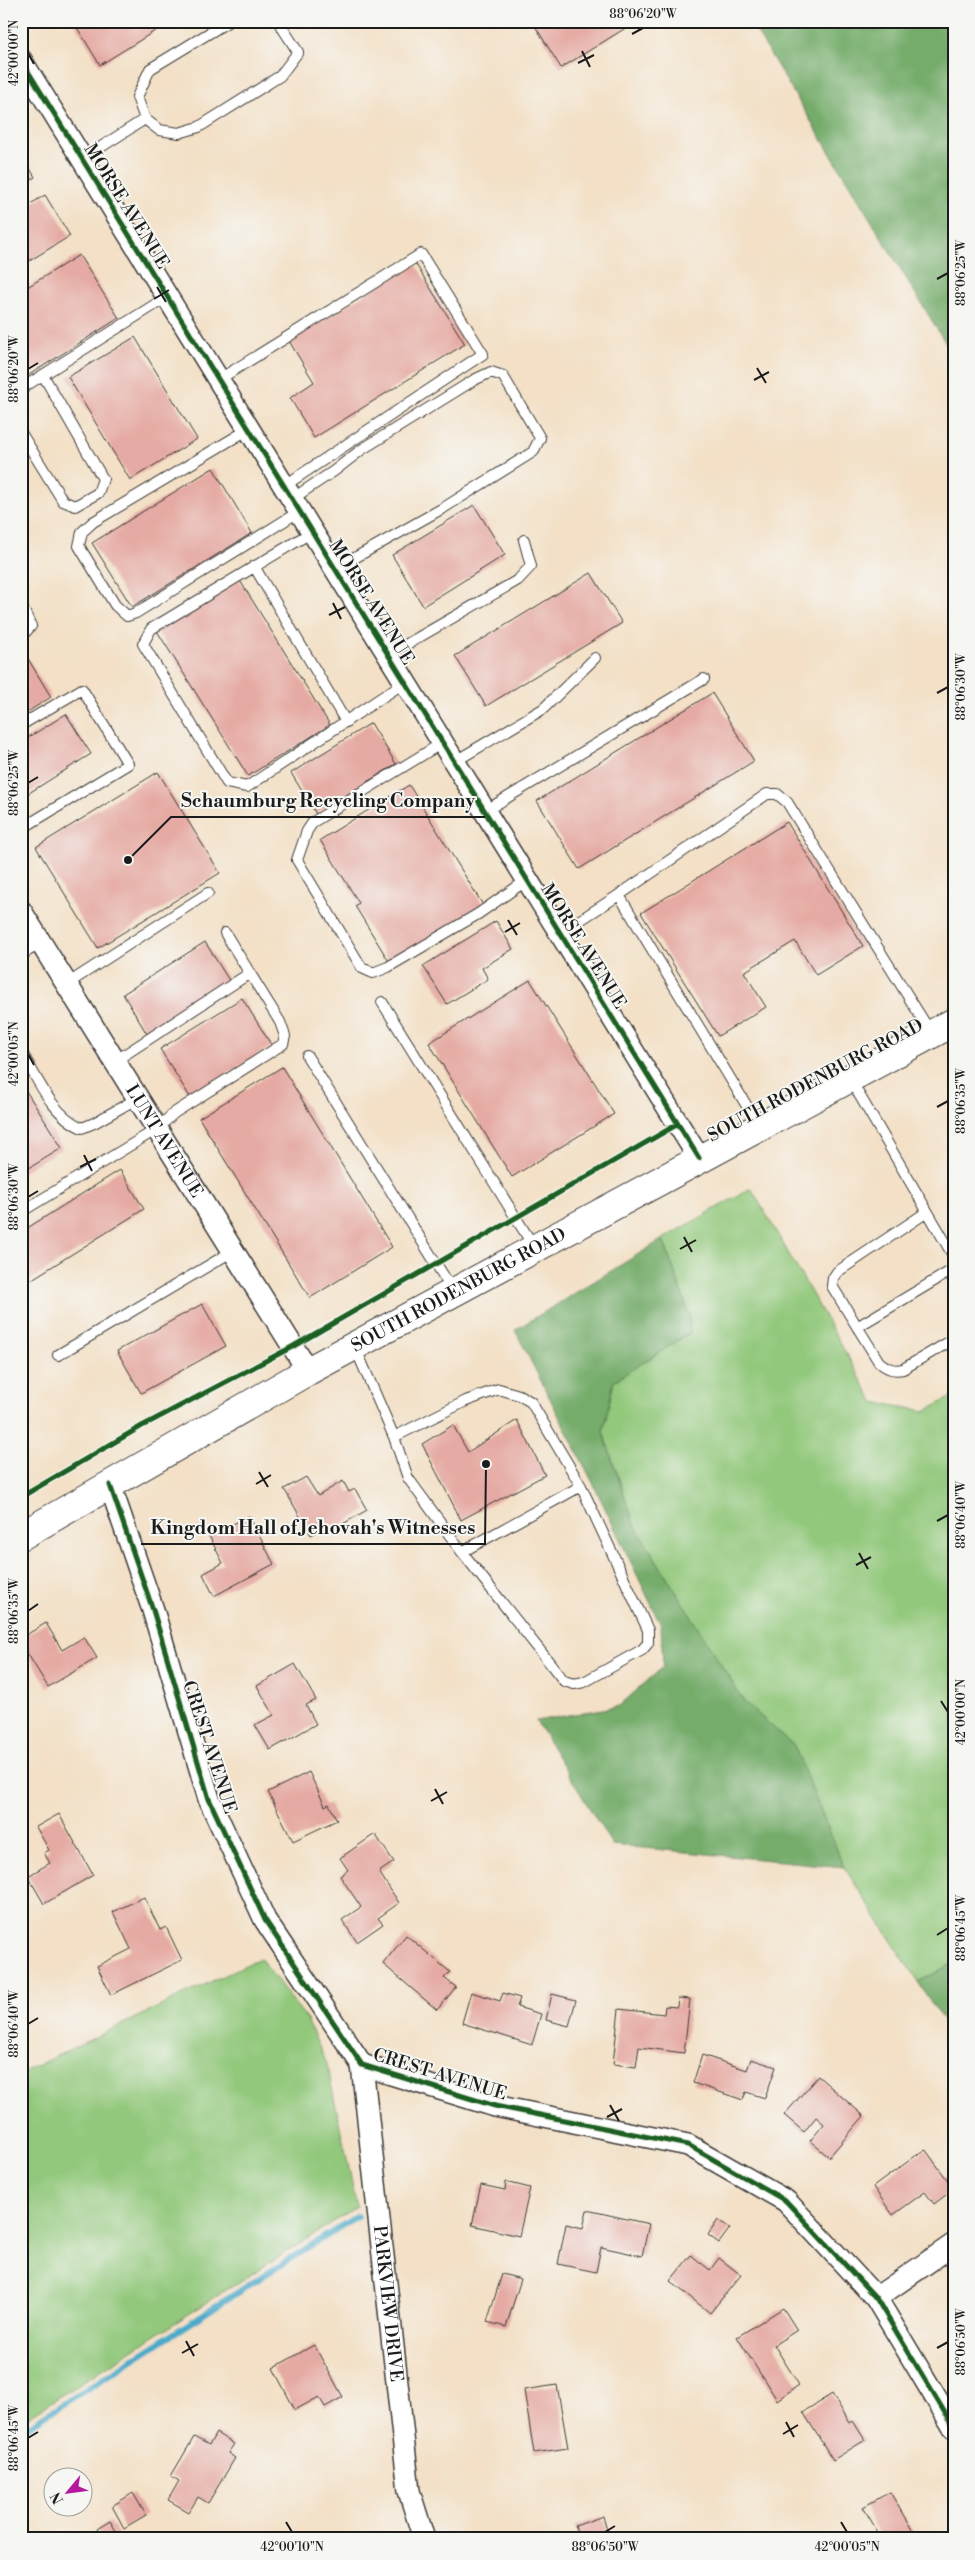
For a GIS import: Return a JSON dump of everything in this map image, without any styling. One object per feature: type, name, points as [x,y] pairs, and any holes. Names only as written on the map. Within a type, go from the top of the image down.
[{"type":"street","name":"MORSE AVENUE","points":[[21,60],[699,1158]]},
{"type":"street","name":"LUNT AVENUE","points":[[21,911],[308,1371]]},
{"type":"street","name":"SOUTH RODENBURG ROAD","points":[[21,1536],[308,1371],[699,1158],[943,1028]]},
{"type":"street","name":"CREST AVENUE","points":[[110,1485],[153,1610],[209,1799],[266,1920],[362,2065],[495,2106],[688,2145],[786,2201],[876,2298],[954,2428]]},
{"type":"street","name":"PARKVIEW DRIVE","points":[[362,2065],[409,2491],[424,2539]]},
{"type":"street","points":[[876,2298],[954,2244]]},
{"type":"lane","points":[[229,21],[150,69],[137,97],[145,119],[158,130],[179,133],[199,127],[280,76],[298,52],[278,21]]},
{"type":"lane","points":[[82,159],[145,119]]},
{"type":"lane","points":[[218,380],[421,254],[483,354],[292,499],[136,613],[127,616],[115,605],[79,546],[82,532],[93,522],[249,429]]},
{"type":"lane","points":[[21,392],[43,375],[167,297]]},
{"type":"lane","points":[[292,499],[334,471],[360,450],[474,380],[491,372],[503,376],[540,438],[533,452],[445,508],[335,568]]},
{"type":"lane","points":[[21,433],[62,501],[75,506],[98,493],[103,479],[43,375]]},
{"type":"lane","points":[[312,532],[151,629],[143,644],[227,784],[247,787],[405,682]]},
{"type":"lane","points":[[388,656],[518,580],[531,566],[524,540]]},
{"type":"lane","points":[[254,566],[346,722]]},
{"type":"lane","points":[[21,605],[31,626],[21,637]]},
{"type":"lane","points":[[454,762],[543,709],[595,658]]},
{"type":"lane","points":[[485,811],[704,679]]},
{"type":"lane","points":[[21,725],[82,689],[128,764],[21,829]]},
{"type":"lane","points":[[442,743],[313,822],[307,831],[297,860],[362,968],[373,973],[388,967],[478,914],[527,880]]},
{"type":"lane","points":[[560,933],[767,794],[777,794],[787,802],[943,1028]]},
{"type":"lane","points":[[67,984],[208,893]]},
{"type":"lane","points":[[619,895],[759,1126]]},
{"type":"lane","points":[[21,1212],[157,1129],[174,1113],[283,1044],[286,1036],[280,1022],[225,933]]},
{"type":"lane","points":[[21,956],[41,943]]},
{"type":"lane","points":[[115,1061],[250,974]]},
{"type":"lane","points":[[382,1002],[535,1248]]},
{"type":"lane","points":[[21,1051],[54,1105],[68,1122],[82,1128],[138,1098]]},
{"type":"lane","points":[[307,1056],[453,1292]]},
{"type":"lane","points":[[849,1078],[954,1257]]},
{"type":"lane","points":[[927,1212],[837,1272],[833,1278],[832,1286],[879,1362],[895,1371],[903,1369],[954,1339]]},
{"type":"lane","points":[[58,1355],[233,1251]]},
{"type":"lane","points":[[857,1327],[954,1269]]},
{"type":"lane","points":[[355,1346],[394,1437],[408,1478],[462,1552],[564,1681],[574,1684],[584,1682],[642,1650],[648,1643],[648,1630],[581,1486],[531,1402],[519,1395],[499,1389],[466,1401],[394,1437]]},
{"type":"lane","points":[[462,1552],[581,1486]]},
{"type":"green space","points":[[750,21],[940,21],[954,40],[954,357]]},
{"type":"green space","points":[[751,1188],[874,1402],[925,1411],[954,1396],[954,1963],[918,1982],[844,1867],[794,1746],[744,1702],[634,1524],[603,1432],[614,1381],[690,1333],[689,1314],[663,1239]]},
{"type":"green space","points":[[663,1239],[689,1314],[690,1333],[614,1381],[603,1432],[634,1524],[744,1702],[794,1746],[844,1867],[612,1845],[536,1721],[619,1706],[663,1667],[661,1625],[591,1479],[515,1330]]},
{"type":"green space","points":[[260,1958],[306,2018],[327,2064],[357,2207],[21,2421],[21,2073]]},
{"type":"green space","points":[[954,1963],[954,2038],[918,1982]]},
{"type":"building","points":[[73,21],[171,21],[100,65]]},
{"type":"building","points":[[532,21],[637,21],[561,68]]},
{"type":"building","points":[[21,154],[35,177],[21,186]]},
{"type":"building","points":[[45,195],[70,236],[21,266],[21,210]]},
{"type":"building","points":[[79,255],[119,318],[21,380],[21,291]]},
{"type":"building","points":[[415,263],[465,344],[314,438],[290,398],[314,382],[289,341]]},
{"type":"building","points":[[135,337],[197,439],[130,480],[68,377]]},
{"type":"building","points":[[213,468],[252,533],[132,607],[92,543]]},
{"type":"building","points":[[474,505],[505,555],[423,606],[392,555]]},
{"type":"building","points":[[591,573],[622,623],[486,706],[455,656]]},
{"type":"building","points":[[239,579],[330,725],[248,776],[157,631]]},
{"type":"building","points":[[27,657],[51,697],[21,716],[21,660]]},
{"type":"building","points":[[712,693],[754,761],[579,869],[537,801]]},
{"type":"building","points":[[66,714],[91,754],[21,798],[21,742]]},
{"type":"building","points":[[371,723],[396,764],[316,814],[291,773]]},
{"type":"building","points":[[158,772],[220,873],[98,948],[36,847]]},
{"type":"building","points":[[409,785],[483,905],[390,963],[355,906],[359,903],[320,840]]},
{"type":"building","points":[[787,822],[863,946],[816,975],[795,941],[744,972],[766,1007],[718,1036],[641,913]]},
{"type":"building","points":[[496,921],[513,949],[482,968],[488,979],[447,1004],[423,966]]},
{"type":"building","points":[[205,942],[230,982],[147,1034],[123,994]]},
{"type":"building","points":[[530,980],[614,1114],[512,1177],[429,1043]]},
{"type":"building","points":[[242,998],[272,1046],[190,1097],[160,1049]]},
{"type":"building","points":[[282,1067],[392,1247],[310,1298],[199,1118]]},
{"type":"building","points":[[21,1083],[62,1148],[21,1173]]},
{"type":"building","points":[[120,1170],[144,1209],[21,1286],[21,1232]]},
{"type":"building","points":[[202,1304],[226,1346],[141,1393],[117,1351]]},
{"type":"building","points":[[517,1420],[545,1475],[461,1520],[422,1444],[453,1425],[468,1452]]},
{"type":"building","points":[[306,1477],[318,1496],[343,1481],[349,1492],[355,1489],[367,1510],[329,1532],[326,1527],[311,1535],[284,1489]]},
{"type":"building","points":[[249,1516],[274,1564],[214,1596],[203,1574],[223,1563],[209,1536]]},
{"type":"building","points":[[46,1623],[62,1650],[84,1637],[97,1658],[48,1687],[21,1643],[21,1638]]},
{"type":"building","points":[[295,1664],[316,1700],[306,1705],[316,1724],[270,1750],[255,1725],[274,1715],[257,1686]]},
{"type":"building","points":[[309,1772],[325,1806],[329,1804],[337,1820],[293,1841],[268,1792]]},
{"type":"building","points":[[59,1814],[93,1875],[44,1904],[28,1876],[50,1863],[44,1853],[49,1850],[36,1827]]},
{"type":"building","points":[[375,1834],[394,1862],[379,1872],[399,1903],[378,1918],[383,1924],[357,1942],[342,1920],[361,1907],[340,1876],[348,1870],[340,1858]]},
{"type":"building","points":[[144,1897],[160,1930],[166,1927],[182,1960],[111,1995],[97,1966],[131,1949],[113,1912]]},
{"type":"building","points":[[406,1935],[450,1972],[444,1978],[456,1987],[437,2010],[383,1964]]},
{"type":"building","points":[[471,1992],[500,2001],[503,1993],[520,1998],[517,2007],[541,2014],[532,2045],[462,2023]]},
{"type":"building","points":[[552,1994],[576,2000],[569,2026],[546,2020]]},
{"type":"building","points":[[678,1998],[690,1999],[684,2053],[639,2047],[636,2067],[613,2064],[619,2009],[664,2014],[665,2006],[677,2007]]},
{"type":"building","points":[[702,2055],[747,2070],[751,2059],[776,2067],[765,2098],[746,2092],[743,2100],[693,2083]]},
{"type":"building","points":[[818,2076],[864,2116],[829,2157],[810,2141],[824,2124],[816,2117],[804,2132],[784,2115]]},
{"type":"building","points":[[925,2149],[954,2189],[934,2204],[925,2192],[893,2215],[873,2187]]},
{"type":"building","points":[[506,2182],[530,2188],[519,2236],[472,2225],[481,2185],[505,2190]]},
{"type":"building","points":[[587,2210],[649,2224],[642,2256],[601,2247],[596,2272],[558,2264],[566,2224],[583,2228]]},
{"type":"building","points":[[718,2220],[730,2228],[719,2243],[708,2235]]},
{"type":"building","points":[[691,2255],[710,2270],[719,2258],[741,2275],[710,2313],[670,2281]]},
{"type":"building","points":[[502,2274],[521,2279],[506,2327],[487,2322]]},
{"type":"building","points":[[783,2308],[797,2330],[774,2345],[799,2385],[777,2400],[737,2337]]},
{"type":"building","points":[[314,2345],[343,2397],[325,2407],[319,2397],[295,2410],[273,2368]]},
{"type":"building","points":[[557,2385],[568,2448],[534,2453],[524,2390]]},
{"type":"building","points":[[832,2394],[850,2423],[853,2421],[865,2440],[833,2460],[803,2412]]},
{"type":"building","points":[[216,2433],[234,2444],[228,2453],[235,2458],[208,2503],[198,2497],[189,2512],[168,2500],[179,2481],[171,2476],[194,2437],[209,2445]]},
{"type":"building","points":[[890,2492],[915,2535],[909,2539],[882,2539],[863,2507]]},
{"type":"building","points":[[133,2493],[146,2515],[124,2528],[112,2506]]},
{"type":"building","points":[[603,2516],[610,2539],[579,2539],[575,2526]]},
{"type":"building","points":[[110,2521],[121,2539],[103,2539],[97,2529]]},
{"type":"waterway","points":[[21,2431],[357,2216]]},
{"type":"cycle path","points":[[21,60],[699,1158]]},
{"type":"cycle path","points":[[21,1497],[142,1426],[292,1347],[678,1124]]},
{"type":"cycle path","points":[[110,1485],[153,1610],[209,1799],[265,1920],[362,2065],[495,2106],[688,2145],[786,2201],[876,2298],[954,2428]]},
{"type":"place","name":"Schaumburg Recycling Company","points":[[128,860]]},
{"type":"place","name":"Kingdom Hall of Jehovah's Witnesses","points":[[486,1464]]}]
